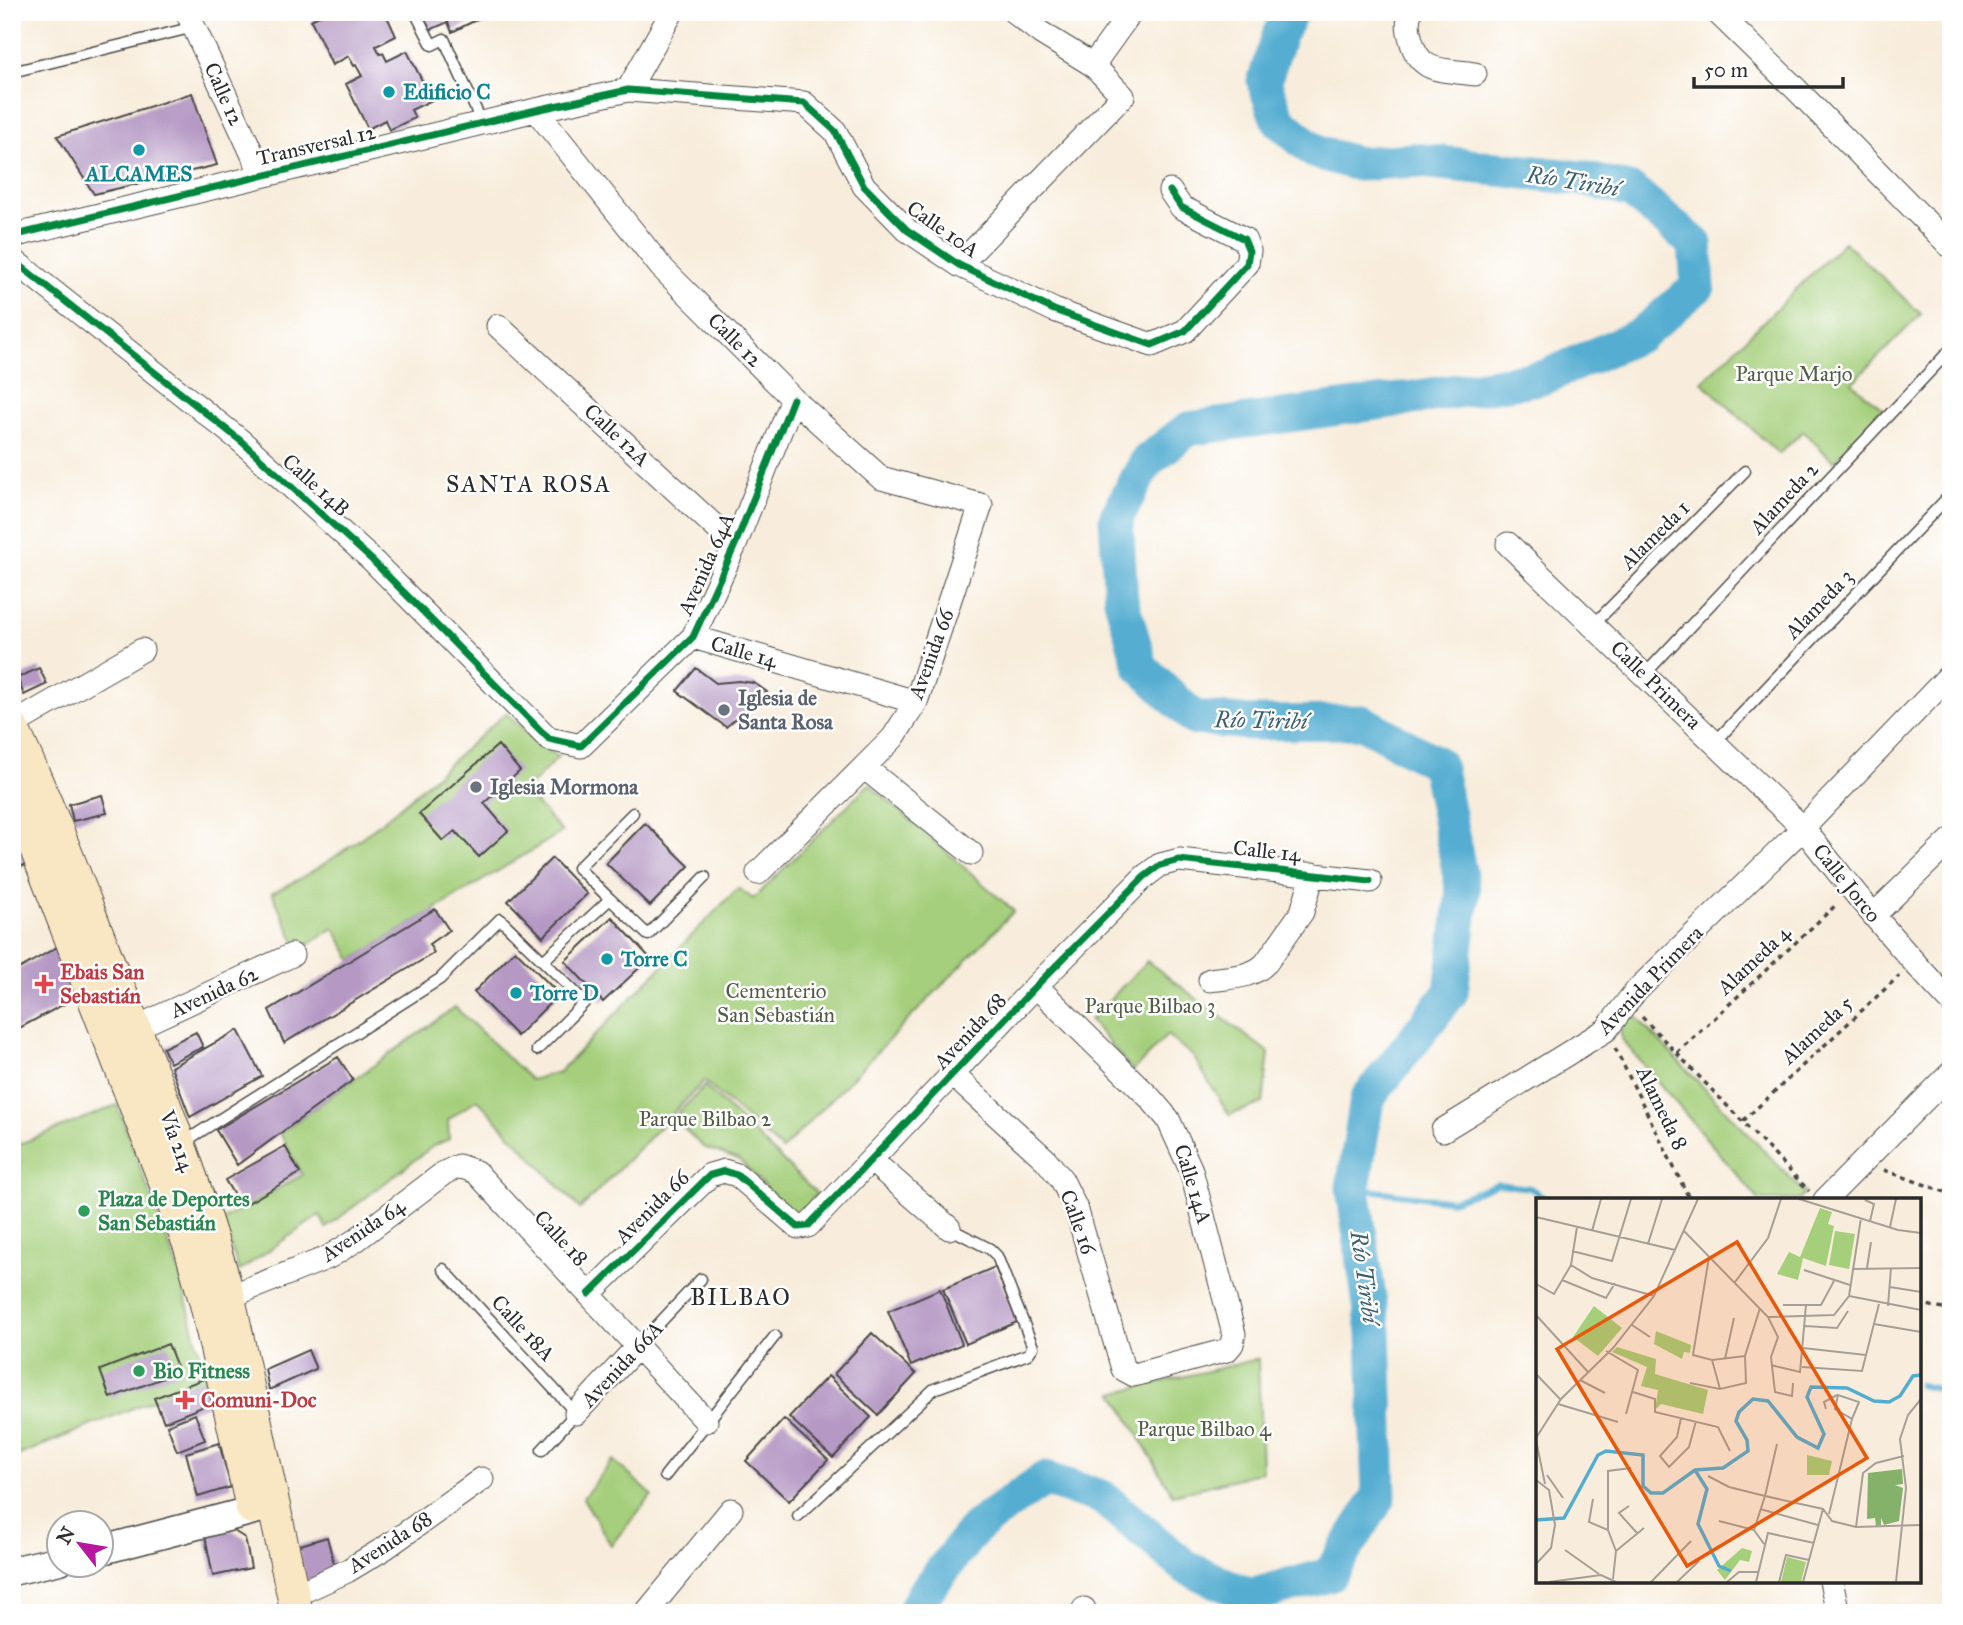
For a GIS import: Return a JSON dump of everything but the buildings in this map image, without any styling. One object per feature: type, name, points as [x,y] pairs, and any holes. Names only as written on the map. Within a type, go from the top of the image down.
[{"type":"main road","name":"Vía 214","points":[[12,726],[19,780],[190,1247],[217,1301]]},
{"type":"main road","name":"Vía 214","points":[[19,780],[135,1028],[216,1250],[217,1301],[288,1607]]},
{"type":"street","points":[[628,90],[672,12]]},
{"type":"street","points":[[959,265],[1123,96],[1093,65],[1041,33],[1014,12]]},
{"type":"street","points":[[1093,65],[1131,12]]},
{"type":"street","points":[[1410,12],[1407,25],[1412,44],[1416,56],[1426,67],[1475,74]]},
{"type":"street","points":[[1717,12],[1951,247]]},
{"type":"street","name":"Calle 12","points":[[191,20],[261,176]]},
{"type":"street","name":"Transversal 12","points":[[12,236],[628,90]]},
{"type":"street","name":"Calle 10A","points":[[628,90],[804,103],[835,131],[864,186],[907,230],[959,265],[1054,310],[1152,345],[1185,331],[1247,264],[1249,251],[1244,239],[1181,207],[1170,191]]},
{"type":"street","name":"Calle 12","points":[[536,110],[661,267],[793,399],[881,478],[981,505]]},
{"type":"street","name":"Calle 14B","points":[[12,260],[241,441],[372,560],[549,738],[581,746]]},
{"type":"street","name":"Calle 12A","points":[[498,326],[735,545]]},
{"type":"street","name":"Avenida 64A","points":[[581,746],[693,637],[735,545],[793,399]]},
{"type":"street","name":"Avenida 66","points":[[758,873],[893,738],[916,702],[981,505]]},
{"type":"street","name":"Calle Primera","points":[[1508,544],[1803,828]]},
{"type":"street","name":"Calle 14","points":[[693,637],[916,702]]},
{"type":"street","points":[[12,726],[142,650]]},
{"type":"street","name":"Calle Jorco","points":[[1951,674],[1803,828],[1852,891],[1951,1002]]},
{"type":"street","points":[[865,768],[971,853]]},
{"type":"street","name":"Avenida Primera","points":[[1443,1130],[1606,1030],[1628,1002],[1803,828]]},
{"type":"street","points":[[1874,915],[1951,841]]},
{"type":"street","name":"Calle 14","points":[[1160,865],[1179,860],[1370,881]]},
{"type":"street","name":"Avenida 68","points":[[710,1175],[724,1171],[737,1175],[798,1227],[808,1226],[1036,986],[1144,877],[1160,865]]},
{"type":"street","points":[[1210,980],[1250,974],[1266,963],[1302,912],[1312,874]]},
{"type":"street","name":"Avenida 62","points":[[135,1028],[292,956]]},
{"type":"street","name":"Calle 14A","points":[[1036,986],[1168,1119],[1191,1170],[1234,1334],[1227,1350],[1134,1375],[1123,1369]]},
{"type":"street","points":[[1827,1198],[1951,1073]]},
{"type":"street","name":"Calle 16","points":[[953,1075],[1046,1160],[1062,1180],[1077,1210],[1123,1369]]},
{"type":"street","points":[[871,1160],[949,1228]]},
{"type":"street","name":"Avenida 64","points":[[217,1301],[329,1257],[356,1240],[444,1173],[459,1166],[476,1172]]},
{"type":"street","name":"Calle 18","points":[[476,1172],[706,1421]]},
{"type":"street","name":"Avenida 66","points":[[589,1294],[710,1175]]},
{"type":"street","name":"Avenida 66A","points":[[576,1413],[637,1347]]},
{"type":"street","name":"Avenida 68","points":[[288,1607],[385,1548],[482,1479]]},
{"type":"street","points":[[116,1546],[263,1508]]},
{"type":"street","points":[[646,1613],[731,1510]]},
{"type":"street","points":[[12,1571],[46,1563]]},
{"type":"street","points":[[1831,1583],[1838,1613]]},
{"type":"lane","points":[[415,12],[432,45],[444,39],[482,123]]},
{"type":"lane","points":[[12,72],[191,20]]},
{"type":"lane","name":"Alameda 2","points":[[1645,674],[1951,349]]},
{"type":"lane","name":"Alameda 1","points":[[1592,626],[1745,471]]},
{"type":"lane","name":"Alameda 3","points":[[1715,742],[1951,494]]},
{"type":"lane","points":[[633,813],[578,869],[648,935],[705,877]]},
{"type":"lane","points":[[543,961],[610,899]]},
{"type":"lane","points":[[179,1146],[440,979],[500,919],[585,1002],[537,1050]]},
{"type":"lane","points":[[798,1516],[934,1389],[1028,1354],[1033,1347],[997,1256],[990,1249],[949,1228]]},
{"type":"lane","name":"Calle 18A","points":[[443,1269],[576,1413]]},
{"type":"lane","name":"Avenida 66A","points":[[637,1347],[701,1279]]},
{"type":"lane","points":[[664,1476],[775,1336]]},
{"type":"lane","name":"Avenida 66A","points":[[542,1450],[576,1413]]},
{"type":"path","points":[[1628,1002],[1816,1198]]},
{"type":"path","points":[[1863,1162],[1951,1194]]},
{"type":"path","points":[[1921,1304],[1951,1311]]},
{"type":"green space","name":"Parque Marjo","points":[[1844,242],[1921,314],[1852,383],[1885,411],[1834,462],[1803,431],[1779,454],[1702,382]]},
{"type":"green space","points":[[506,713],[534,740],[558,757],[525,791],[562,832],[352,960],[334,928],[299,950],[272,893],[305,876],[366,834]]},
{"type":"green space","name":"Cementerio San Sebastián","points":[[869,784],[1014,911],[782,1150],[704,1081],[580,1209],[477,1099],[448,1120],[449,1139],[433,1146],[326,1228],[320,1215],[239,1271],[222,1220],[302,1175],[280,1133],[455,1007],[531,1080],[559,1072],[738,888],[753,899]]},
{"type":"green space","name":"Parque Bilbao 3","points":[[1147,961],[1269,1053],[1263,1103],[1229,1115],[1193,1056],[1167,1035],[1133,1071],[1090,1020]]},
{"type":"green space","points":[[1632,1013],[1805,1193],[1801,1198],[1757,1198],[1623,1041],[1620,1031]]},
{"type":"green space","name":"Parque Bilbao 2","points":[[705,1086],[817,1194],[796,1218],[739,1160],[703,1147],[673,1118]]},
{"type":"green space","points":[[117,1105],[180,1275],[206,1378],[12,1458],[12,1147]]},
{"type":"green space","name":"Parque Bilbao 4","points":[[1258,1359],[1262,1472],[1173,1495],[1114,1393]]},
{"type":"green space","points":[[613,1460],[652,1495],[611,1545],[583,1498]]},
{"type":"waterway","name":"Río Tiribí","points":[[914,1613],[922,1596],[976,1527],[1044,1479],[1102,1497],[1187,1568],[1251,1596],[1329,1575],[1379,1497],[1374,1332],[1353,1188],[1367,1099],[1451,992],[1463,891],[1438,764],[1362,722],[1251,723],[1194,718],[1141,667],[1121,600],[1116,518],[1147,461],[1188,429],[1545,377],[1642,334],[1698,286],[1695,244],[1632,191],[1581,178],[1413,160],[1358,164],[1315,152],[1278,120],[1264,82],[1279,35],[1291,12]]},
{"type":"waterway","points":[[1353,1188],[1452,1201],[1497,1184],[1530,1188],[1546,1198]]},
{"type":"waterway","points":[[1921,1385],[1951,1392]]},
{"type":"cycle path","points":[[12,236],[628,90],[804,103],[835,131],[864,186],[907,230],[959,265],[1054,310],[1152,345],[1185,331],[1247,264],[1249,251],[1244,239],[1181,207],[1170,191]]},
{"type":"cycle path","points":[[12,259],[241,441],[372,560],[549,739],[581,746],[693,637],[735,545],[793,399]]},
{"type":"cycle path","points":[[589,1294],[710,1175],[724,1171],[737,1175],[798,1227],[808,1226],[1036,986],[1144,877],[1160,865],[1179,860],[1370,881]]},
{"type":"place","name":"Edificio C","points":[[389,92]]},
{"type":"place","name":"ALCAMES","points":[[139,150]]},
{"type":"place","name":"Iglesia de Santa Rosa","points":[[724,710]]},
{"type":"place","name":"Iglesia Mormona","points":[[476,787]]},
{"type":"place","name":"Torre C","points":[[607,959]]},
{"type":"place","name":"Ebais San Sebastián","points":[[44,984]]},
{"type":"place","name":"Torre D","points":[[516,993]]},
{"type":"place","name":"Plaza de Deportes San Sebastián","points":[[84,1211]]},
{"type":"place","name":"Bio Fitness","points":[[139,1371]]},
{"type":"place","name":"Comuni-Doc","points":[[185,1400]]},
{"type":"district","name":"SANTA ROSA","points":[[529,484]]},
{"type":"district","name":"BILBAO","points":[[741,1297]]}]
